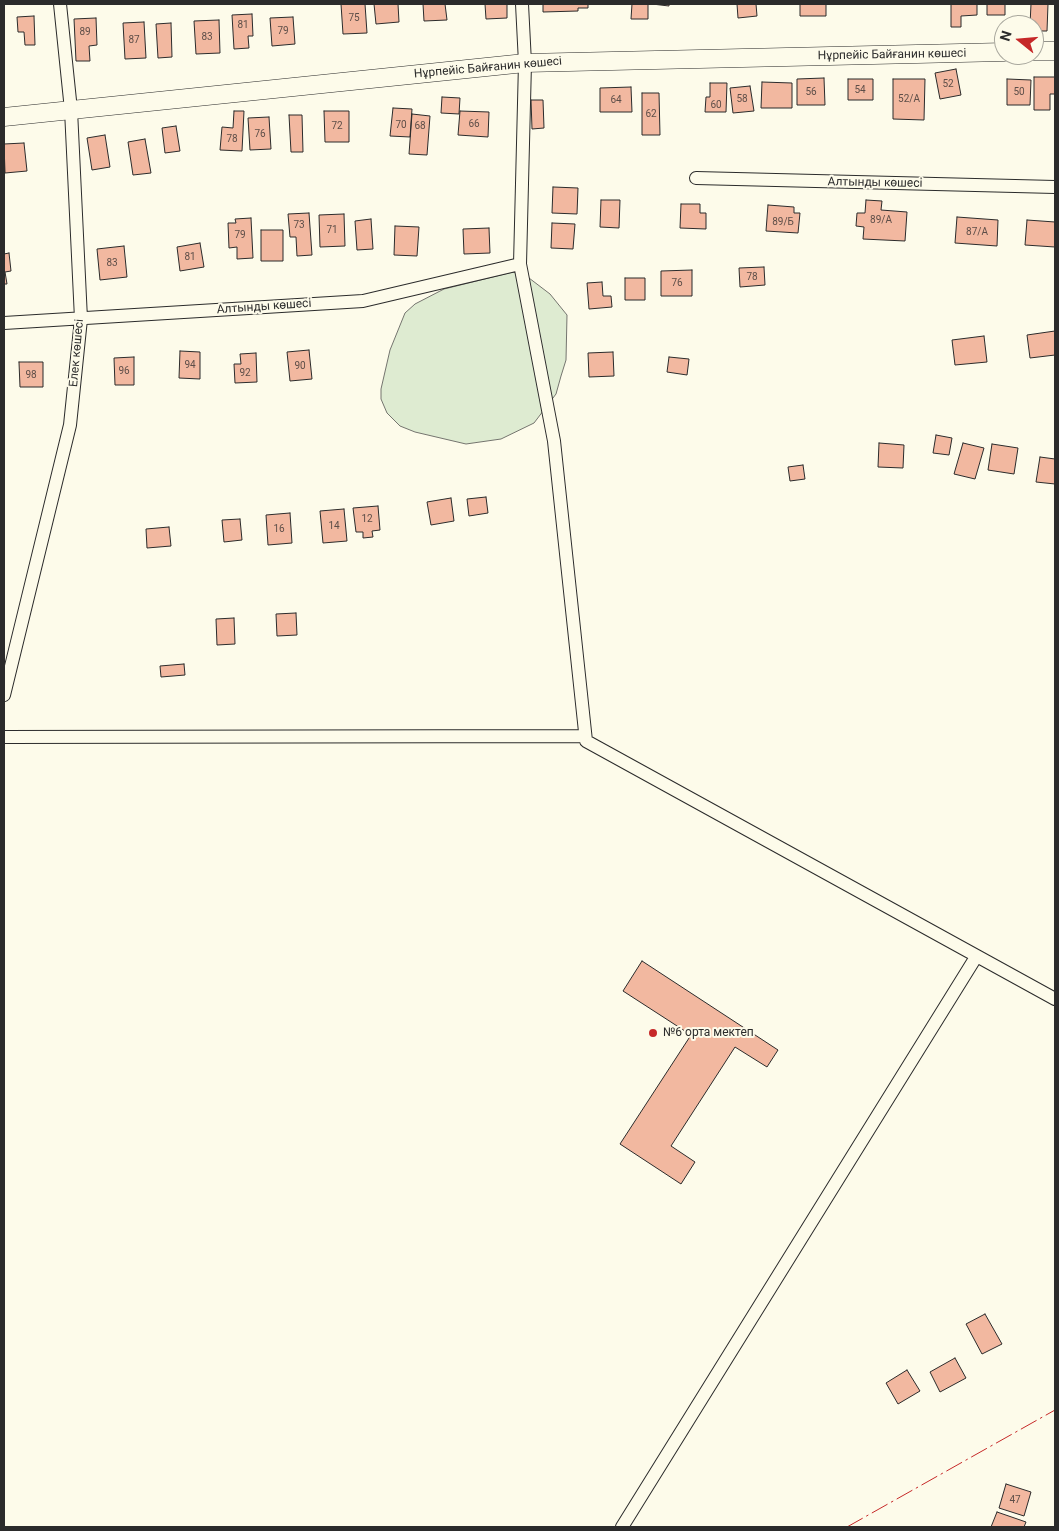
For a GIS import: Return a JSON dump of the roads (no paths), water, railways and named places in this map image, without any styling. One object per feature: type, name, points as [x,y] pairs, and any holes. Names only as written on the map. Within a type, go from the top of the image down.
[{"type":"street","name":"Елек көшесі","points":[[4,695],[70,425],[81,319],[71,110],[60,4]]},
{"type":"street","points":[[522,4],[525,63],[520,264],[554,441],[586,741],[1055,999]]},
{"type":"street","name":"Нұрпейіс Байғанин көшесі","points":[[4,117],[525,63],[994,52]]},
{"type":"street","name":"Алтынды көшесі","points":[[696,178],[1055,187]]},
{"type":"street","name":"Алтынды көшесі","points":[[4,324],[363,301],[520,264]]},
{"type":"street","points":[[4,737],[585,736]]},
{"type":"street","points":[[622,1527],[976,957]]},
{"type":"place","name":"№6 орта мектеп","points":[[653,1033]]}]
